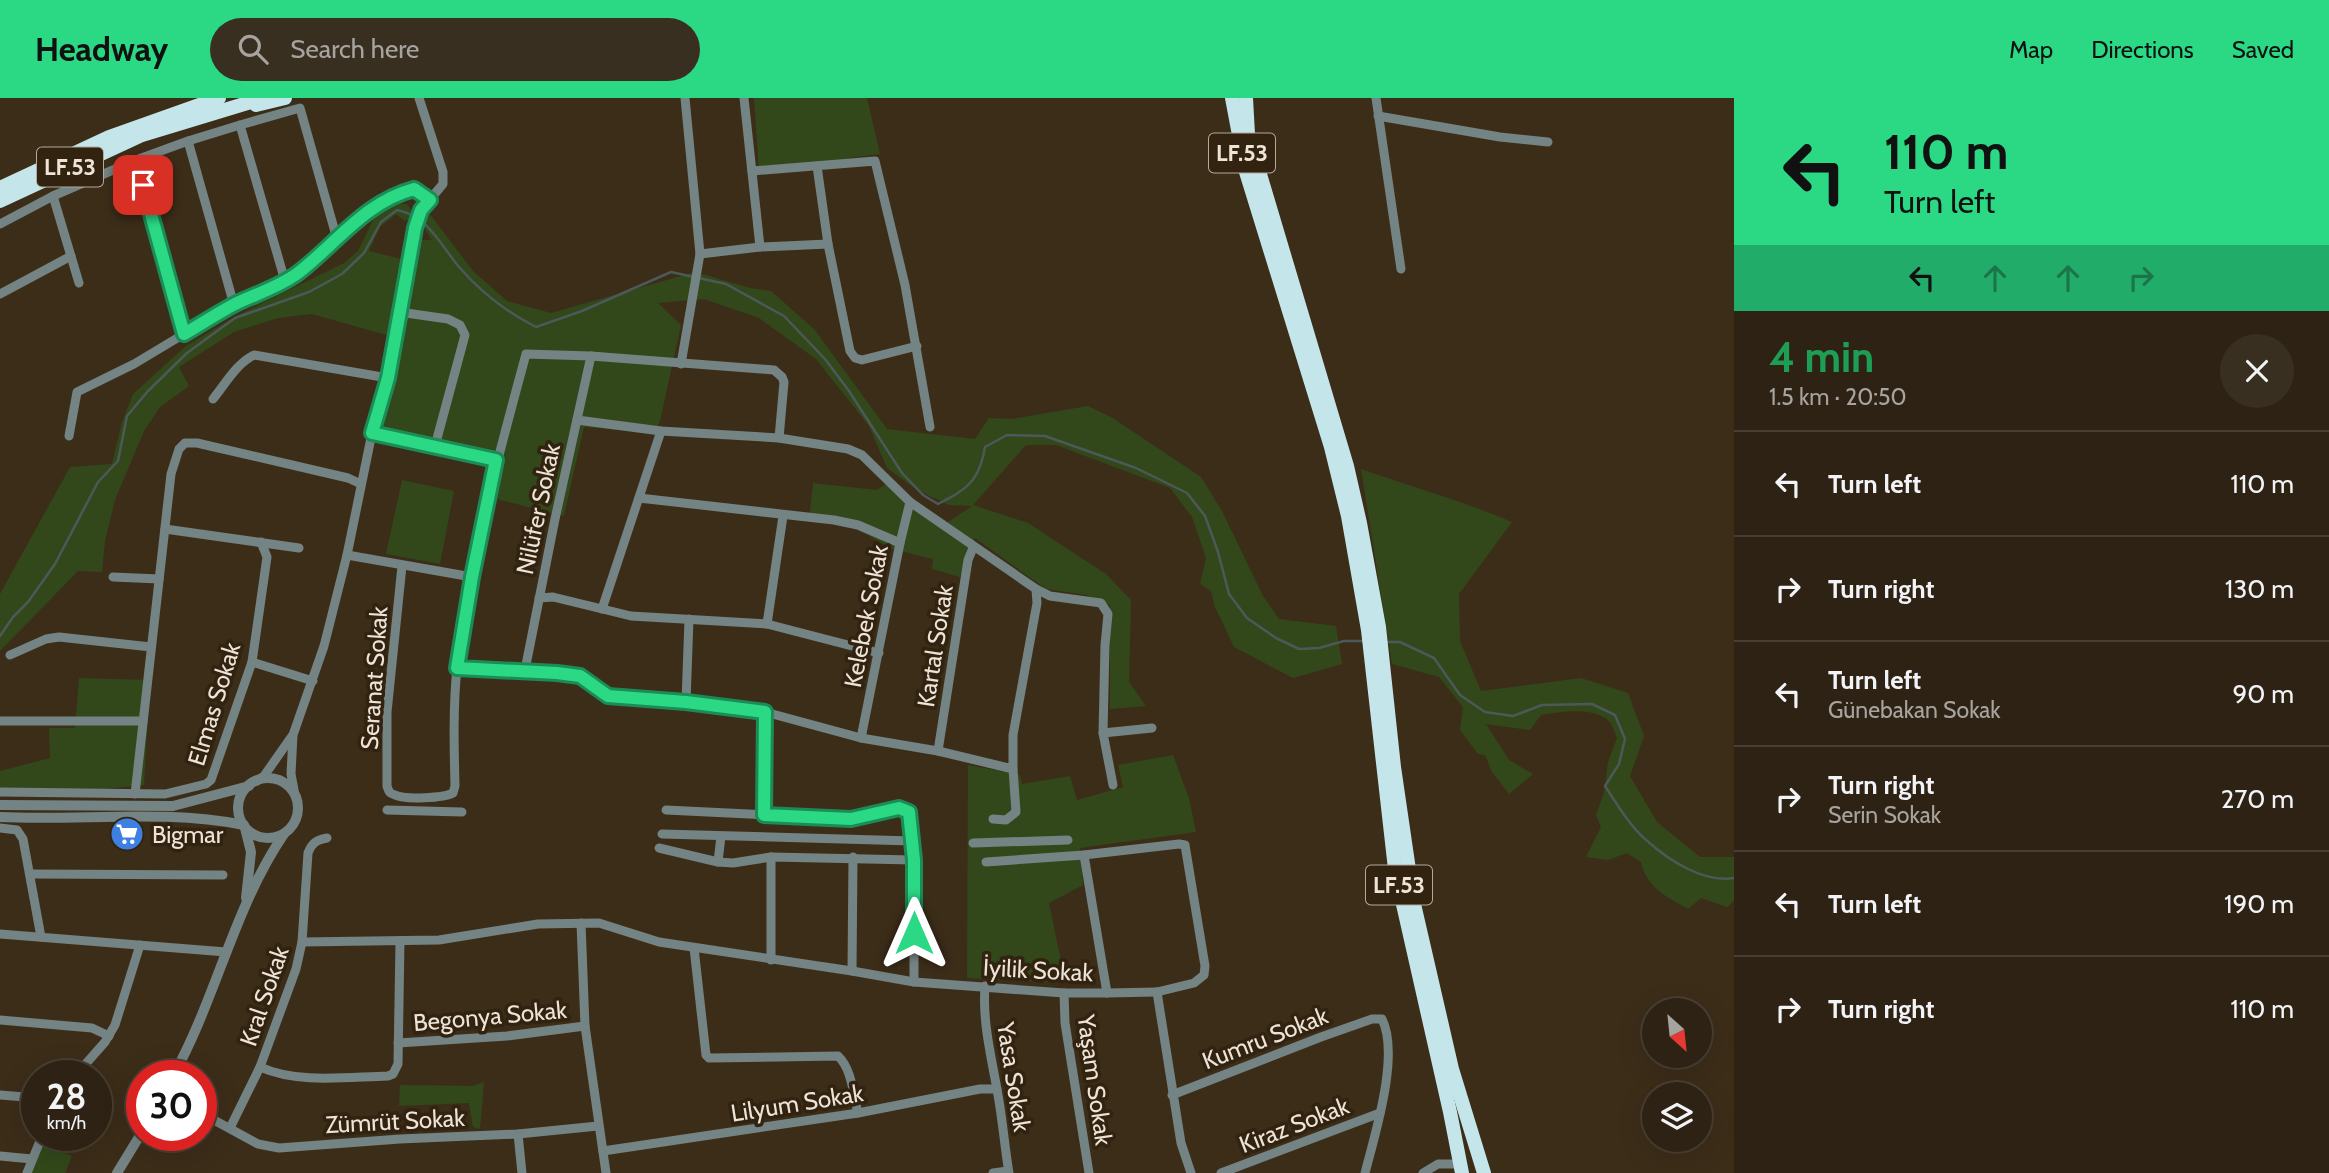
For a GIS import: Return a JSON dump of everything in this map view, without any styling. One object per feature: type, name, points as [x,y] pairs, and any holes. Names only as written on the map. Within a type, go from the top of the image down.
[{"type":"highway","name":"LF.53","points":[[0,188],[120,133],[219,98]]},
{"type":"highway","name":"LF.53","points":[[0,201],[161,128],[264,98]]},
{"type":"highway","points":[[161,128],[285,98]]},
{"type":"highway","name":"LF.53","points":[[1232,98],[1246,172],[1259,218],[1331,447],[1373,629]]},
{"type":"highway","name":"LF.53","points":[[1246,98],[1248,135],[1260,181],[1347,466],[1368,558],[1373,629],[1414,904],[1452,1069],[1484,1173]]},
{"type":"highway","name":"LF.53","points":[[1377,656],[1395,869],[1461,1168]]},
{"type":"street","points":[[243,914],[251,852],[245,826],[240,818],[240,800],[253,784],[264,776],[293,735],[313,681],[347,555],[372,433],[388,378],[415,228],[421,210],[443,184],[443,172],[419,98]]},
{"type":"street","points":[[681,364],[700,257],[685,98]]},
{"type":"street","points":[[744,98],[760,247]]},
{"type":"street","points":[[1376,98],[1401,269]]},
{"type":"street","points":[[0,225],[53,196],[136,160],[187,141],[300,108],[337,239]]},
{"type":"street","points":[[1378,116],[1500,137],[1548,142]]},
{"type":"street","points":[[240,125],[285,281]]},
{"type":"street","points":[[187,141],[234,305]]},
{"type":"street","points":[[136,160],[184,334]]},
{"type":"street","points":[[752,171],[876,161],[917,345],[930,426]]},
{"type":"street","points":[[817,166],[828,244],[850,351],[855,358],[862,360],[917,345]]},
{"type":"street","points":[[69,436],[77,392],[134,364],[234,305],[285,281],[337,239],[359,217],[396,194],[414,189],[430,200]]},
{"type":"street","points":[[53,196],[79,284]]},
{"type":"street","points":[[700,257],[760,247],[828,244]]},
{"type":"street","points":[[0,294],[71,256]]},
{"type":"street","points":[[399,312],[448,319],[460,325],[465,335],[435,446]]},
{"type":"street","points":[[779,438],[784,382],[782,376],[774,370],[591,356],[526,354],[496,460],[457,668],[525,670],[580,676],[608,696],[765,712],[861,738],[938,751],[1013,769]]},
{"type":"street","points":[[214,399],[236,369],[254,355],[388,378]]},
{"type":"street","name":"Nilüfer Sokak","points":[[525,670],[591,356]]},
{"type":"street","points":[[577,419],[661,431],[779,438],[848,449],[862,455],[910,502],[1036,589],[1051,596],[1101,603],[1108,614],[1103,733],[1113,785]]},
{"type":"street","points":[[602,609],[661,431]]},
{"type":"street","points":[[372,433],[496,460]]},
{"type":"street","points":[[135,794],[171,474],[179,449],[185,443],[197,443],[348,478],[361,484]]},
{"type":"street","points":[[639,498],[858,524],[900,542]]},
{"type":"street","name":"Kelebek Sokak","points":[[861,738],[910,502]]},
{"type":"street","points":[[767,624],[783,516]]},
{"type":"street","points":[[165,529],[299,548]]},
{"type":"street","name":"Elmas Sokak","points":[[0,792],[165,794],[206,784],[211,780],[252,662],[267,557],[261,542]]},
{"type":"street","name":"Kartal Sokak","points":[[938,751],[968,560],[973,548]]},
{"type":"street","points":[[347,555],[472,577]]},
{"type":"street","name":"Seranat Sokak","points":[[402,566],[387,712],[389,792],[396,796],[446,797],[453,793],[457,668]]},
{"type":"street","points":[[113,577],[159,579]]},
{"type":"street","points":[[993,819],[1006,820],[1016,812],[1013,735],[1037,603],[1036,589]]},
{"type":"street","points":[[539,598],[553,597],[631,616],[767,624],[879,653]]},
{"type":"street","points":[[686,702],[689,619]]},
{"type":"street","points":[[10,655],[46,639],[59,637],[151,647]]},
{"type":"street","points":[[252,662],[313,681]]},
{"type":"street","points":[[764,815],[765,712]]},
{"type":"street","points":[[0,721],[143,721]]},
{"type":"street","points":[[1103,733],[1152,728]]},
{"type":"street","points":[[181,1060],[272,851],[291,828],[298,812],[291,774],[293,735]]},
{"type":"street","points":[[0,805],[173,806],[274,779],[283,782],[295,795]]},
{"type":"street","points":[[99,794],[99,807]]},
{"type":"street","points":[[666,810],[851,819],[899,808],[909,812],[914,860],[914,982]]},
{"type":"street","points":[[387,810],[462,811]]},
{"type":"street","points":[[0,817],[215,819],[245,826],[259,837],[284,834]]},
{"type":"street","points":[[0,828],[12,828],[22,835],[41,937]]},
{"type":"street","points":[[662,834],[913,841]]},
{"type":"street","points":[[718,862],[721,836]]},
{"type":"street","name":"Kral Sokak","points":[[230,1128],[260,1067],[296,969],[302,942],[308,853],[311,845],[327,838]]},
{"type":"street","points":[[972,843],[1068,840]]},
{"type":"street","name":"İyilik Sokak","points":[[302,942],[439,940],[538,924],[599,923],[659,942],[914,982],[1063,993],[1157,992],[1194,983],[1204,975],[1205,965],[1185,845],[1084,855]]},
{"type":"street","points":[[659,848],[733,863],[771,857],[914,860]]},
{"type":"street","points":[[986,862],[1084,855],[1107,993]]},
{"type":"street","points":[[771,857],[771,960]]},
{"type":"street","points":[[852,971],[853,857]]},
{"type":"street","points":[[30,874],[223,875]]},
{"type":"street","points":[[580,923],[585,1027],[606,1173]]},
{"type":"street","points":[[0,934],[226,952]]},
{"type":"street","points":[[260,1067],[274,1073],[304,1077],[388,1076],[397,1071],[400,941]]},
{"type":"street","points":[[89,1060],[116,1025],[140,945]]},
{"type":"street","points":[[694,948],[706,1055],[709,1058],[838,1056],[845,1062],[849,1073],[858,1113]]},
{"type":"street","name":"Yasa Sokak","points":[[985,986],[988,1042],[1009,1172]]},
{"type":"street","points":[[1157,992],[1181,1143],[1191,1173]]},
{"type":"street","name":"Yaşam Sokak","points":[[1063,993],[1065,1023],[1089,1173]]},
{"type":"street","name":"Kumru Sokak","points":[[1172,1095],[1372,1019],[1381,1019],[1386,1028],[1387,1073],[1380,1114]]},
{"type":"street","points":[[0,1020],[92,1028],[109,1036]]},
{"type":"street","name":"Begonya Sokak","points":[[398,1043],[507,1036],[585,1027]]},
{"type":"street","name":"Lilyum Sokak","points":[[603,1151],[858,1113],[980,1089],[997,1089]]},
{"type":"street","points":[[0,1096],[21,1097]]},
{"type":"street","points":[[1365,1173],[1380,1114]]},
{"type":"street","name":"Kiraz Sokak","points":[[1222,1173],[1380,1114]]},
{"type":"street","name":"Zümrüt Sokak","points":[[217,1121],[258,1144],[279,1148],[519,1134],[598,1126]]},
{"type":"street","points":[[519,1134],[522,1173]]},
{"type":"street","points":[[27,1173],[35,1151]]},
{"type":"street","points":[[117,1173],[130,1151]]},
{"type":"street","points":[[0,1156],[32,1159]]},
{"type":"street","points":[[1423,1173],[1438,1164],[1461,1168]]},
{"type":"street","points":[[993,1173],[1009,1172]]},
{"type":"green space","points":[[754,98],[867,98],[880,154],[759,170]]},
{"type":"green space","points":[[396,204],[407,204],[414,214],[427,219],[429,213],[473,271],[507,301],[551,313],[695,272],[750,288],[771,291],[814,329],[887,429],[975,439],[989,418],[1012,419],[1088,406],[1111,417],[1201,477],[1222,511],[1263,596],[1279,619],[1336,626],[1342,664],[1293,678],[1234,647],[1215,607],[1211,591],[1200,584],[1206,558],[1192,517],[1170,488],[1056,445],[1026,445],[973,505],[1028,523],[1106,574],[1131,600],[1129,682],[1146,706],[1110,709],[1110,605],[1086,595],[1046,589],[975,538],[960,577],[932,569],[933,559],[892,549],[854,527],[809,521],[813,483],[877,490],[889,482],[945,524],[972,506],[949,505],[917,490],[887,468],[869,426],[816,359],[759,318],[704,299],[658,303],[681,325],[660,421],[654,433],[584,427],[564,516],[489,497],[499,468],[383,441],[383,426],[404,340],[312,314],[278,318],[234,332],[179,367],[189,386],[160,407],[144,431],[115,500],[105,541],[102,572],[78,571],[0,651],[0,594],[70,467],[112,464],[122,422],[133,394],[186,346],[236,316],[344,263],[358,251],[374,218]],"holes":[[[396,214],[405,221],[410,220],[424,228],[432,240],[419,240],[401,259],[369,251],[380,227]]]},
{"type":"green space","points":[[1361,469],[1512,522],[1459,594],[1460,641],[1481,691],[1581,678],[1628,693],[1644,736],[1630,776],[1657,822],[1700,857],[1734,857],[1734,901],[1727,907],[1701,898],[1688,909],[1658,890],[1647,878],[1641,862],[1627,853],[1608,860],[1586,857],[1601,827],[1596,815],[1604,793],[1608,762],[1617,738],[1610,722],[1595,714],[1577,711],[1541,715],[1530,730],[1486,724],[1509,760],[1533,774],[1509,794],[1492,772],[1485,755],[1478,754],[1460,730],[1463,707],[1439,677],[1392,664]]},
{"type":"green space","points":[[402,480],[454,491],[440,564],[386,554]]},
{"type":"green space","points":[[79,678],[150,680],[144,785],[95,790],[0,788],[0,771],[50,758],[49,728],[75,728]]},
{"type":"green space","points":[[1173,755],[1189,798],[1196,832],[1080,848],[1083,885],[1049,903],[1062,966],[1060,983],[967,978],[968,765],[1020,775],[1022,784],[1070,776],[1077,800],[1123,787],[1118,765]]},
{"type":"green space","points":[[484,1082],[480,1129],[473,1127],[469,1103],[399,1106],[400,1085],[473,1086]]},
{"type":"green space","points":[[37,1151],[60,1151],[72,1156],[65,1173],[28,1173]]},
{"type":"waterway","points":[[0,636],[55,564],[98,482],[118,461],[127,416],[148,391],[187,353],[235,318],[309,292],[342,274],[364,253],[381,222],[397,210],[417,218],[476,285],[495,301],[536,327],[582,311],[671,272],[726,284],[784,316],[825,359],[902,473],[923,495],[938,504],[970,483],[979,469],[985,447],[1007,435],[1045,436],[1136,468],[1187,493],[1205,516],[1229,594],[1247,618],[1276,638],[1299,649],[1319,648],[1344,641],[1364,641]]},
{"type":"waterway","points":[[1384,642],[1400,642],[1434,658],[1460,695],[1485,712],[1513,716],[1542,705],[1592,704],[1615,715],[1625,739],[1619,764],[1605,786],[1628,821],[1654,847],[1686,868],[1710,877],[1734,878]]},
{"type":"place","name":"Bigmar","points":[[127,834]]},
{"type":"route","points":[[143,185],[184,334],[299,272],[359,217],[396,194],[414,189],[430,200],[421,210],[415,228],[388,378],[372,433],[496,460],[457,668],[525,670],[580,676],[608,696],[765,712],[764,815],[851,819],[899,808],[909,812],[914,860],[914,933]]}]
